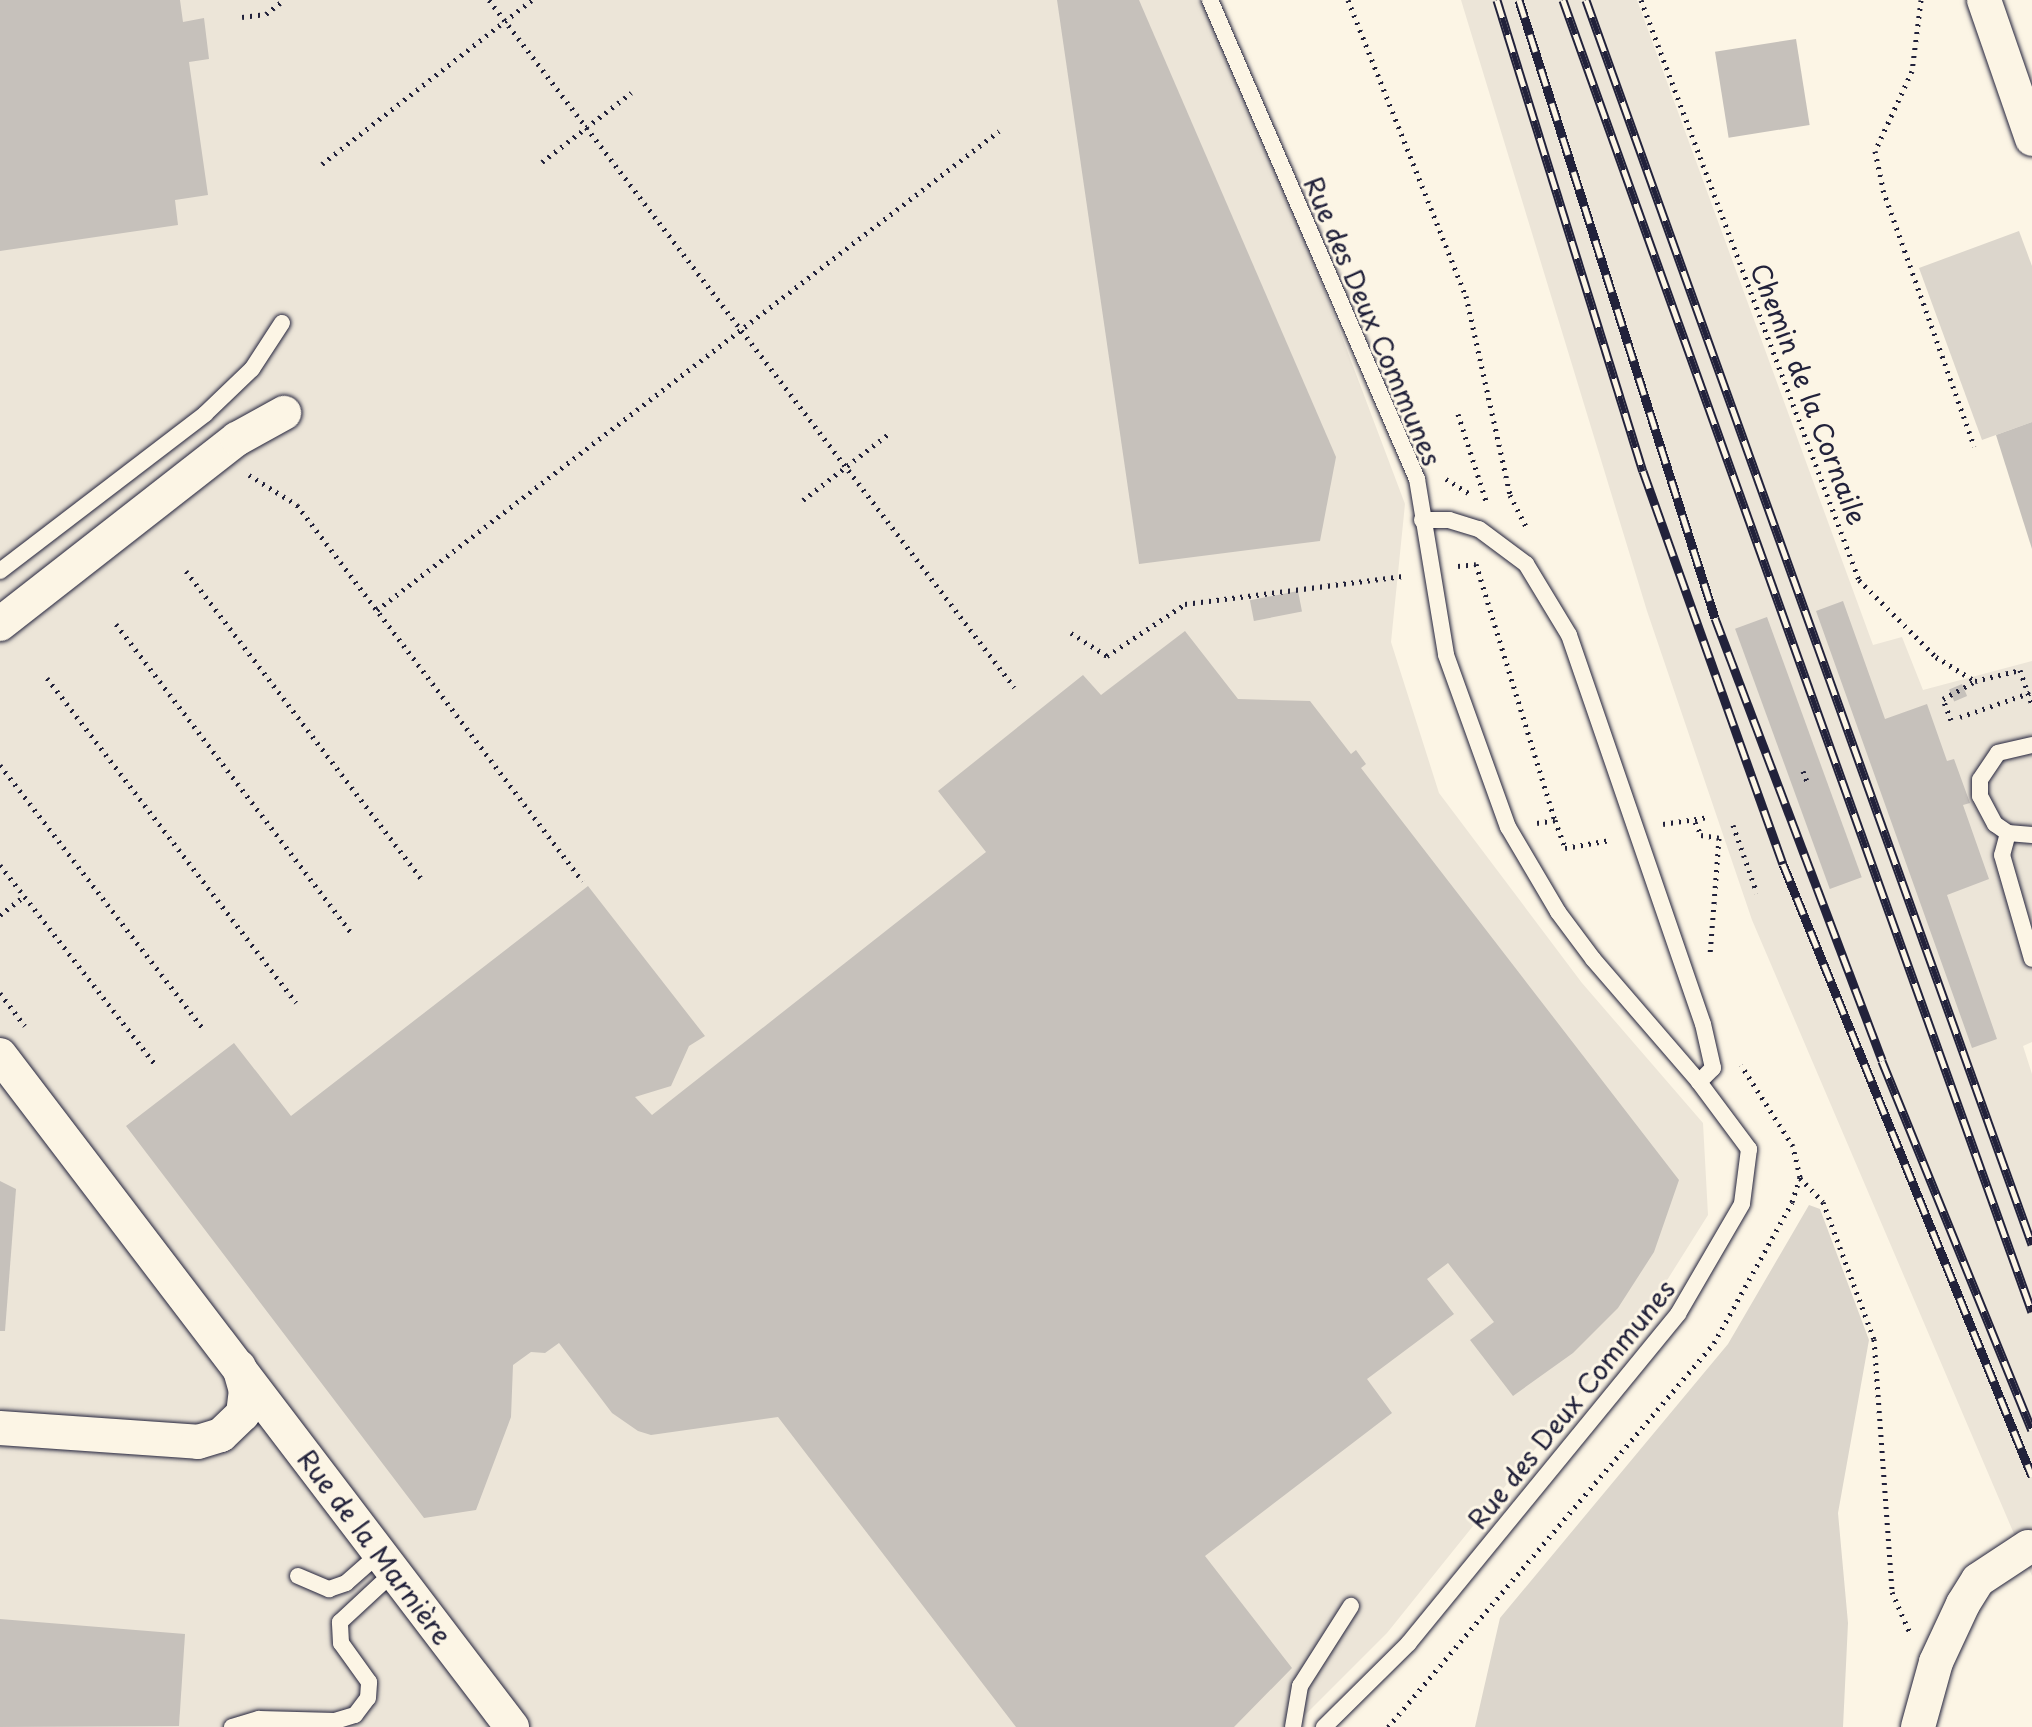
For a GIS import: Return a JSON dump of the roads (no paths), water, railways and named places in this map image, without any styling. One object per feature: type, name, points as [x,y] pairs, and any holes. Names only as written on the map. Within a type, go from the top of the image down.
[{"type":"street","points":[[1984,0],[2032,139]]},
{"type":"street","points":[[0,624],[237,439],[284,413]]},
{"type":"street","name":"Rue de la Marnière","points":[[0,1055],[387,1562],[497,1718]]},
{"type":"street","name":"Rue de la Marnière","points":[[0,1428],[198,1442],[228,1430],[243,1414],[246,1391],[239,1366]]},
{"type":"street","points":[[1918,1727],[1936,1662],[1963,1604],[1978,1580],[2028,1547]]},
{"type":"lane","name":"Rue des Deux Communes","points":[[1210,0],[1417,479],[1446,655],[1508,827],[1558,912],[1593,959],[1699,1082],[1749,1149],[1742,1204],[1719,1249],[1678,1314],[1409,1643],[1324,1727]]},
{"type":"lane","points":[[0,571],[205,414],[252,369],[282,323]]},
{"type":"lane","points":[[1422,520],[1449,520],[1479,529],[1526,564],[1569,635],[1703,1024],[1713,1068],[1699,1082]]},
{"type":"lane","points":[[2032,745],[1998,753],[1980,780],[1985,811],[2008,833],[2032,835]]},
{"type":"lane","points":[[2008,833],[2002,855],[2032,959]]},
{"type":"lane","points":[[298,1576],[329,1589],[387,1562]]},
{"type":"lane","points":[[232,1727],[259,1719],[335,1721],[355,1715],[368,1698],[369,1682],[341,1643],[340,1622],[387,1562]]},
{"type":"lane","points":[[1293,1727],[1300,1686],[1351,1606]]},
{"type":"railway","points":[[1497,0],[1643,471],[1783,864],[2032,1476]]},
{"type":"railway","points":[[1519,0],[1715,618],[1882,1061],[2032,1430]]},
{"type":"railway","points":[[1563,0],[2032,1312]]},
{"type":"railway","points":[[1586,0],[2032,1244]]}]
